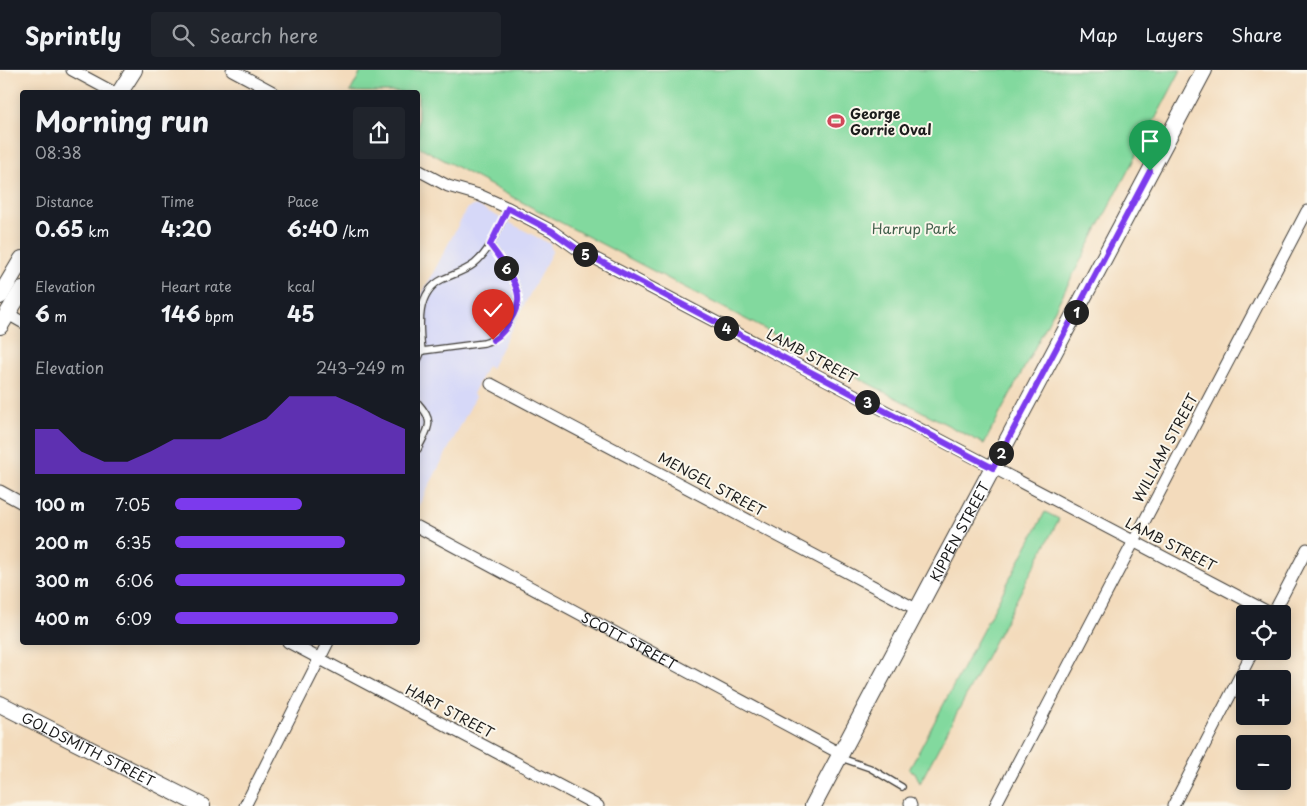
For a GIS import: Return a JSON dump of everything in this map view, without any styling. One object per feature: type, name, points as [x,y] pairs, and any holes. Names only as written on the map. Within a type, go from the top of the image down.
[{"type":"street","points":[[72,70],[109,90]]},
{"type":"street","points":[[121,90],[134,70]]},
{"type":"street","points":[[133,90],[144,70]]},
{"type":"street","points":[[232,70],[270,90]]},
{"type":"street","name":"KIPPEN STREET","points":[[813,806],[1204,70]]},
{"type":"street","name":"LAMB STREET","points":[[420,171],[440,182],[479,195],[508,208],[552,231],[577,249],[1256,605]]},
{"type":"street","name":"WILLIAM STREET","points":[[994,806],[1307,211]]},
{"type":"street","points":[[0,296],[20,262]]},
{"type":"street","points":[[20,293],[3,316],[20,321]]},
{"type":"street","name":"MENGEL STREET","points":[[491,384],[918,610]]},
{"type":"street","points":[[0,491],[20,502]]},
{"type":"street","name":"SCOTT STREET","points":[[420,528],[840,755]]},
{"type":"street","points":[[1278,605],[1307,549]]},
{"type":"street","name":"HART STREET","points":[[293,645],[598,806]]},
{"type":"street","points":[[245,806],[326,645]]},
{"type":"street","points":[[1173,806],[1248,660]]},
{"type":"street","name":"GOLDSMITH STREET","points":[[0,704],[202,806]]},
{"type":"lane","points":[[420,356],[422,351],[421,307],[428,292],[434,284],[475,264],[490,245],[508,208]]},
{"type":"lane","points":[[422,351],[484,343],[493,340],[504,331],[517,307],[517,292],[504,265],[490,245]]},
{"type":"lane","points":[[420,405],[428,414],[430,422],[420,444]]},
{"type":"lane","name":"SCOTT STREET","points":[[840,755],[850,762],[870,768],[902,787]]},
{"type":"shaded area","points":[[476,205],[550,244],[552,252],[491,368],[487,366],[473,394],[476,396],[420,503],[420,298],[467,208]]},
{"type":"green space","name":"Harrup Park","points":[[362,70],[1181,70],[984,444],[420,147],[420,90],[351,90]]},
{"type":"green space","points":[[1045,512],[1059,519],[920,783],[916,774],[909,770]]},
{"type":"place","name":"George Gorrie Oval","points":[[836,121]]},
{"type":"route","points":[[493,340],[504,331],[517,307],[518,300],[517,292],[508,271],[490,245],[508,208],[552,231],[577,249],[993,468],[1150,171]]}]
